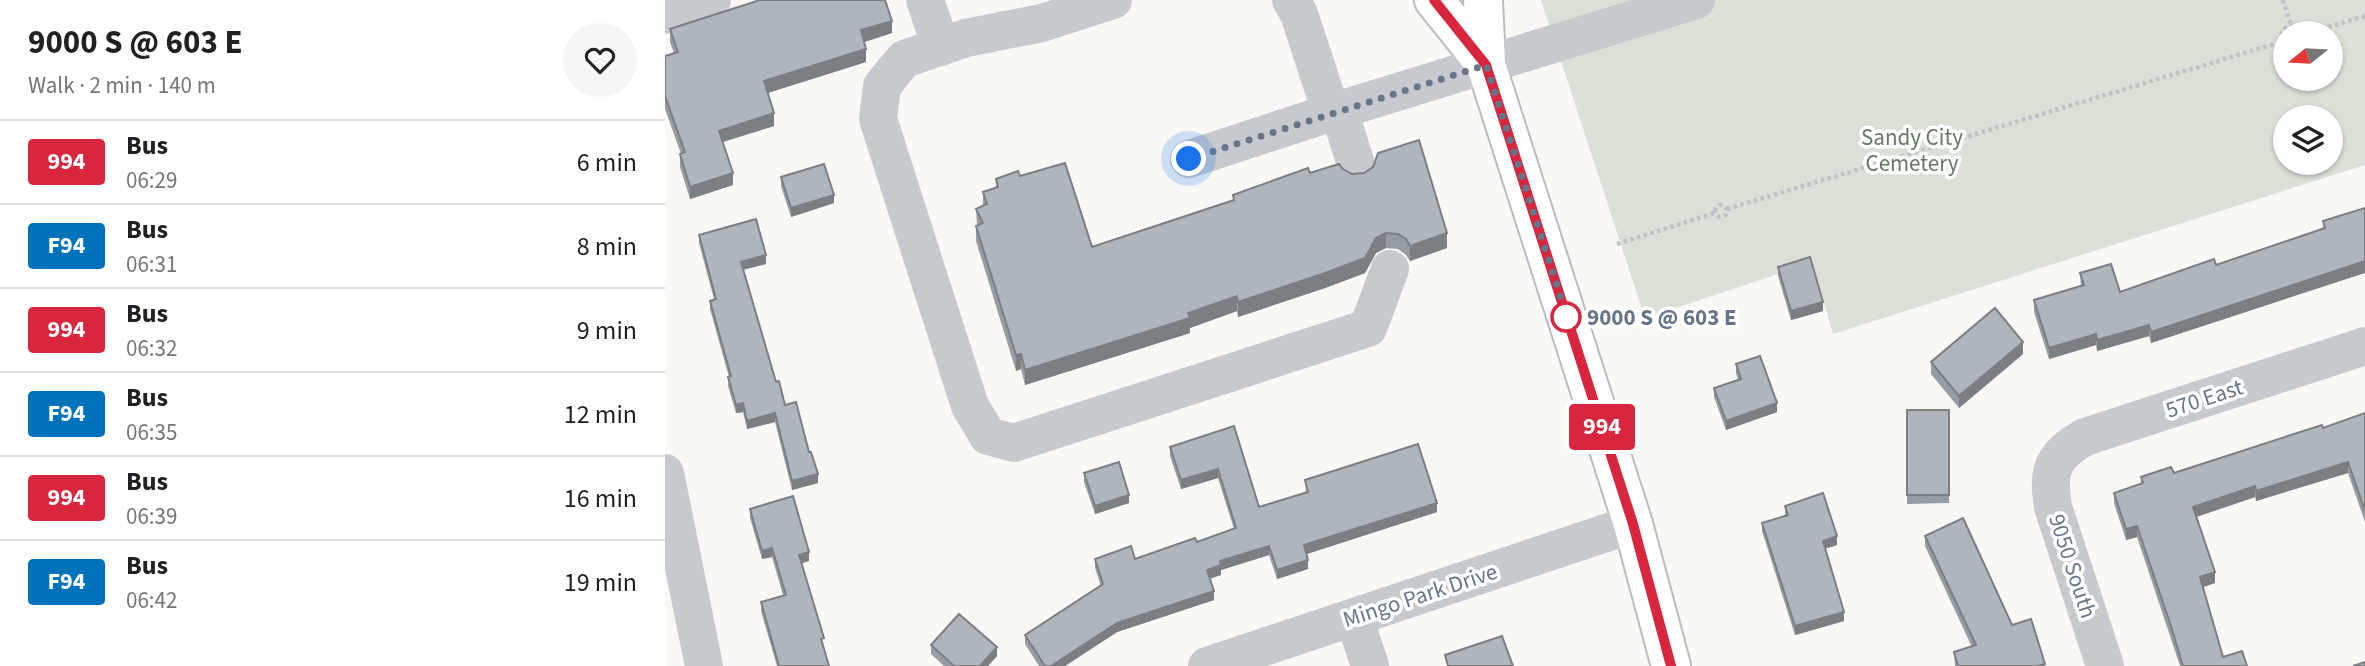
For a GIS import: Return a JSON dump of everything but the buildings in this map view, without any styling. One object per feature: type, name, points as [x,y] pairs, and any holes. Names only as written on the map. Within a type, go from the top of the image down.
[{"type":"main road","points":[[1434,0],[1486,65]]},
{"type":"main road","points":[[1483,0],[1486,65],[1633,524],[1671,666]]},
{"type":"street","points":[[665,15],[712,0]]},
{"type":"street","points":[[925,0],[941,47]]},
{"type":"street","points":[[1113,0],[1042,23],[966,38],[904,59],[882,86],[878,119],[970,407],[988,436],[1014,443],[1368,328],[1390,270]]},
{"type":"street","points":[[1291,0],[1299,14],[1357,168]]},
{"type":"street","points":[[1189,159],[1693,0]]},
{"type":"street","name":"570 East","points":[[2053,465],[2066,448],[2085,437],[2365,346]]},
{"type":"street","name":"9050 South","points":[[2053,465],[2049,485],[2053,507],[2105,666]]},
{"type":"street","points":[[665,473],[704,666]]},
{"type":"street","name":"Mingo Park Drive","points":[[1207,666],[1633,524]]},
{"type":"street","points":[[1354,617],[1370,666]]},
{"type":"path","points":[[2283,0],[2290,21]]},
{"type":"path","points":[[2343,22],[2365,16]]},
{"type":"path","points":[[1727,209],[2273,44]]},
{"type":"path","points":[[1715,213],[1719,205],[1727,209]]},
{"type":"path","points":[[1715,213],[1718,217],[1725,217],[1727,209]]},
{"type":"path","points":[[1617,244],[1715,213]]},
{"type":"green space","name":"Sandy City Cemetery","points":[[1541,0],[2365,0],[2365,165],[2343,172],[2343,105],[2273,105],[2273,175],[2334,175],[1833,334],[1812,263],[1645,318]]},
{"type":"bus line","name":"994","points":[[1434,0],[1486,65],[1633,524],[1671,666]]},
{"type":"place","name":"9000 S @ 603 E","points":[[1566,317]]},
{"type":"route","points":[[1189,159],[1486,65],[1568,320],[1566,317]]}]
